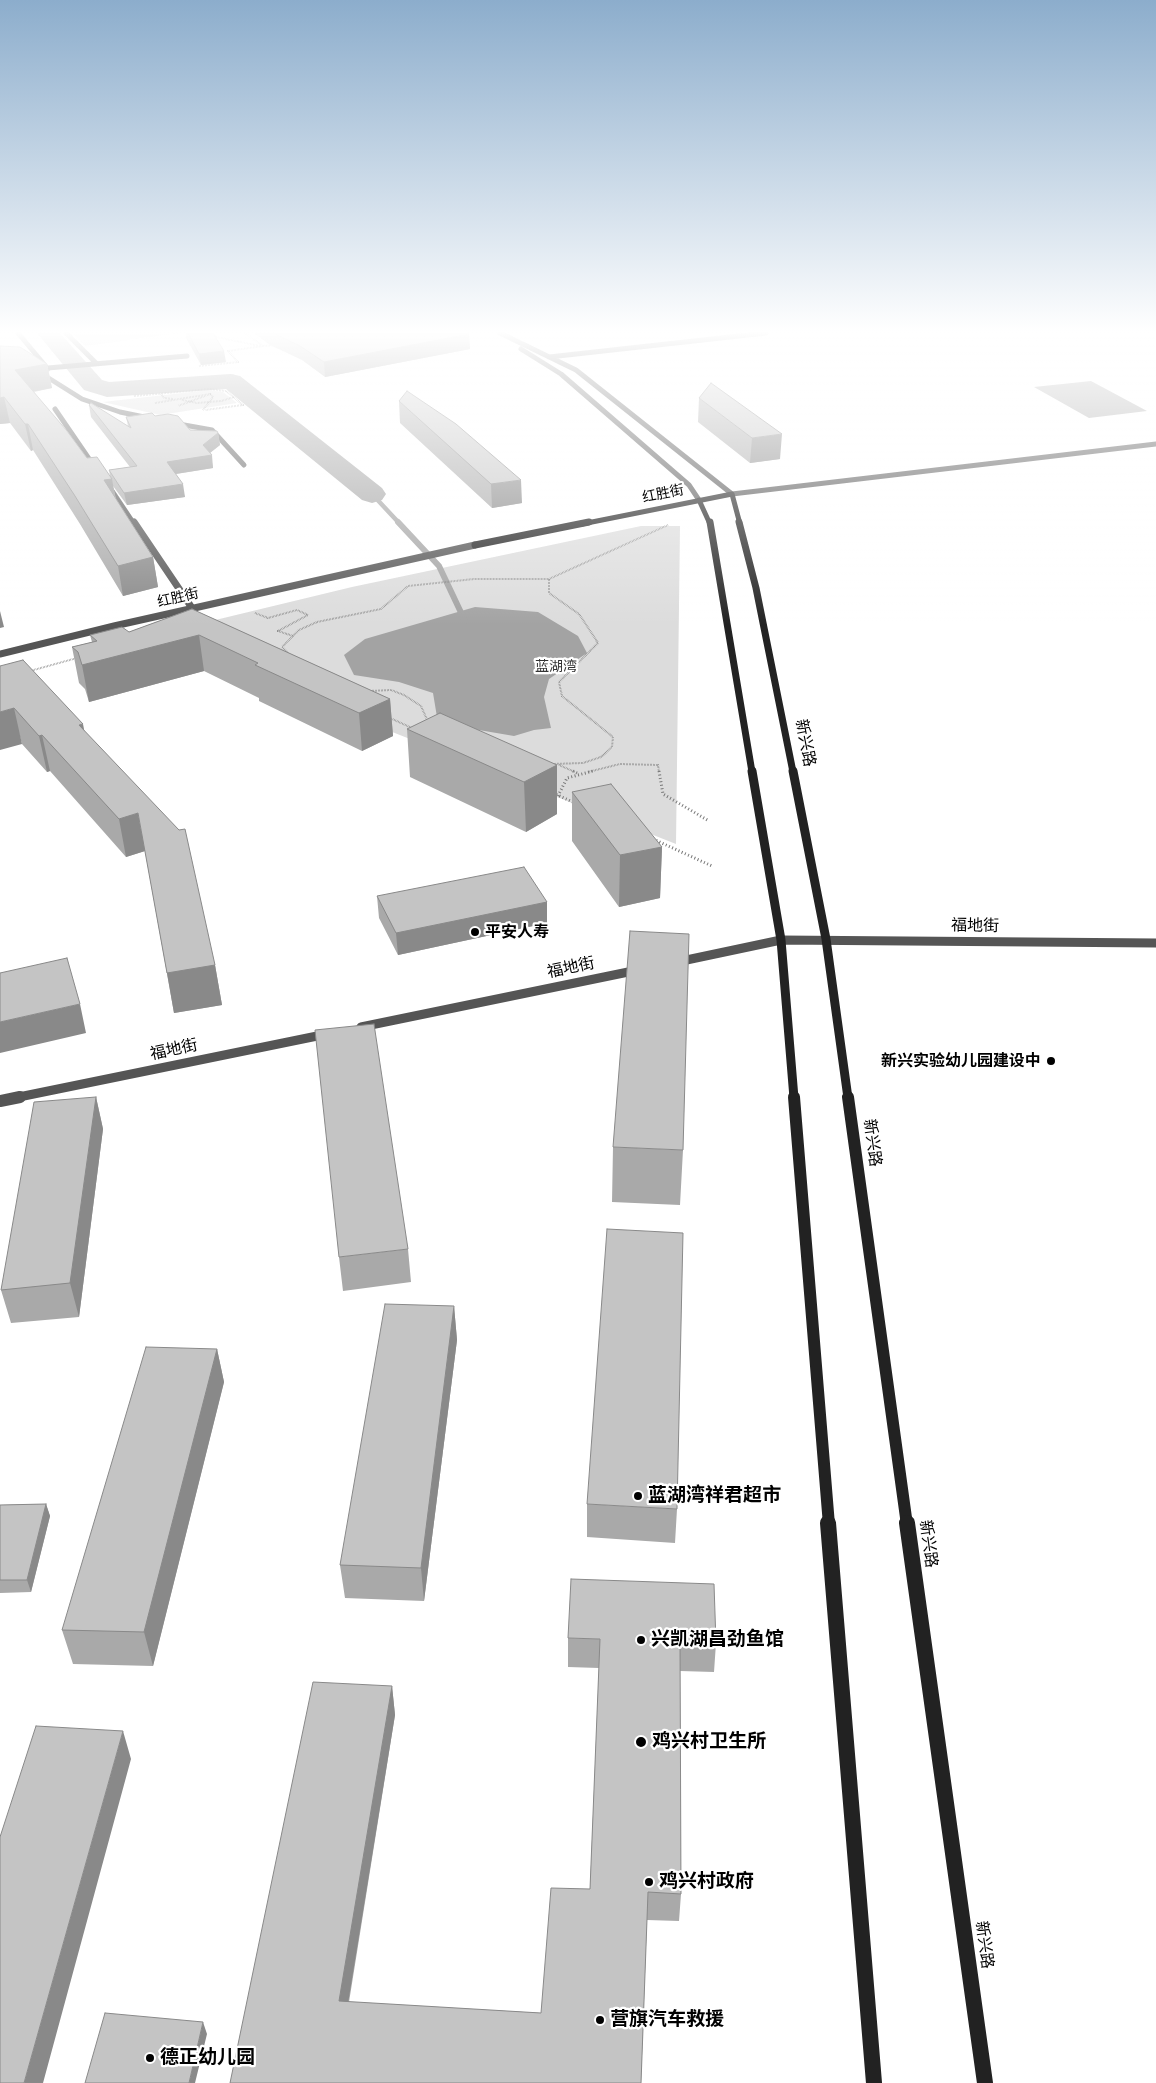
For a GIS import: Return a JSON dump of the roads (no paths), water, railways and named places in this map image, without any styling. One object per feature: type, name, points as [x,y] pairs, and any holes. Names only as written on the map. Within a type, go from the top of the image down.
[{"type":"main road","name":"红胜街","points":[[475,545],[732,494]]},
{"type":"main road","name":"新兴路","points":[[732,494],[756,588],[826,939],[985,2083]]},
{"type":"main road","points":[[699,500],[710,523],[782,940],[874,2083]]},
{"type":"street","points":[[70,430],[99,473]]},
{"type":"street","points":[[212,430],[244,465]]},
{"type":"street","points":[[626,430],[689,485],[699,500]]},
{"type":"street","points":[[652,430],[732,494]]},
{"type":"street","name":"红胜街","points":[[732,494],[1156,444]]},
{"type":"street","points":[[104,480],[192,608]]},
{"type":"street","name":"红胜街","points":[[0,654],[225,600],[475,545]]},
{"type":"street","name":"福地街","points":[[0,1101],[782,940],[1156,943]]},
{"type":"waterway","points":[[292,430],[372,494]]},
{"type":"waterway","points":[[372,494],[400,524]]},
{"type":"waterway","points":[[398,522],[439,566],[465,621]]},
{"type":"place","name":"平安人寿","points":[[475,932]]},
{"type":"place","name":"新兴实验幼儿园建设中","points":[[1051,1061]]},
{"type":"place","name":"蓝湖湾祥君超市","points":[[638,1496]]},
{"type":"place","name":"兴凯湖昌劲鱼馆","points":[[641,1640]]},
{"type":"place","name":"鸡兴村卫生所","points":[[641,1742]]},
{"type":"place","name":"鸡兴村政府","points":[[649,1882]]},
{"type":"place","name":"营旗汽车救援","points":[[600,2020]]},
{"type":"place","name":"德正幼儿园","points":[[150,2058]]},
{"type":"park label","name":"蓝湖湾","points":[[556,667]]}]
